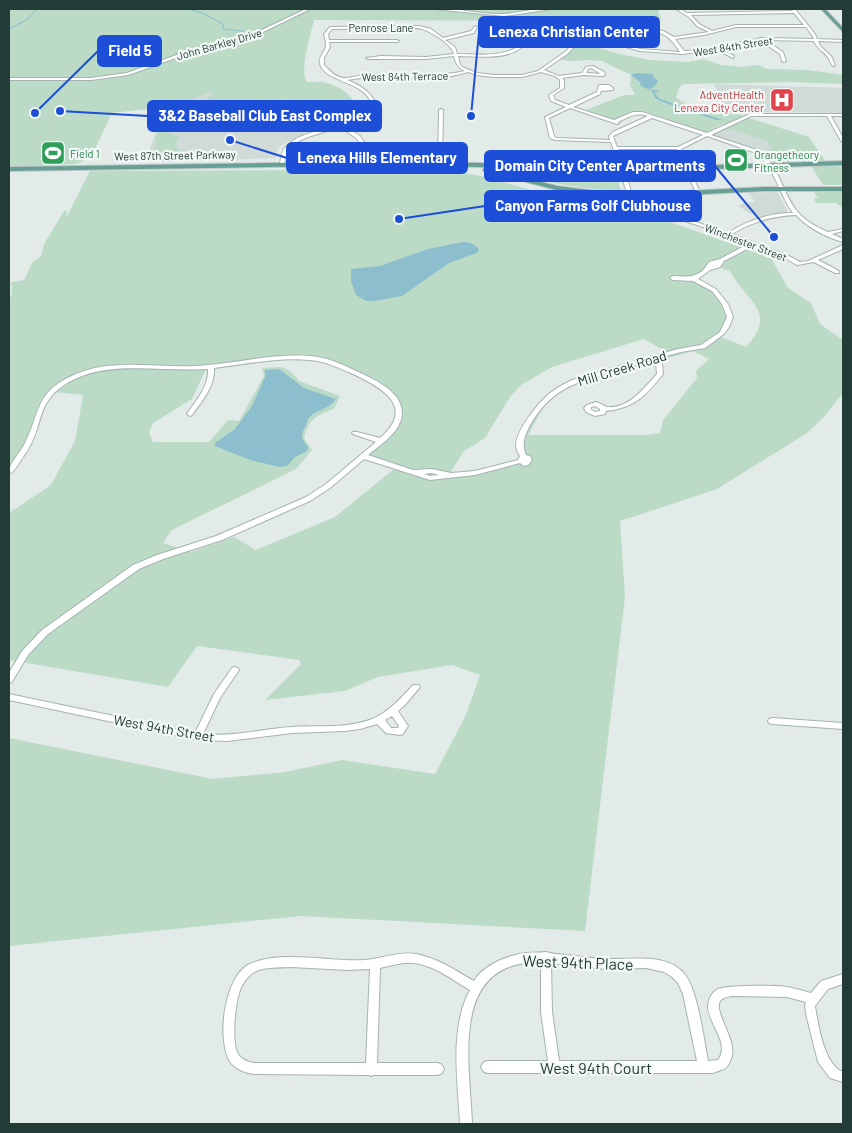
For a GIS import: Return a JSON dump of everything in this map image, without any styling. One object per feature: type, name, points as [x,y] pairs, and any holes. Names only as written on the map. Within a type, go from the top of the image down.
[{"type":"main road","points":[[823,9],[843,31]]},
{"type":"main road","name":"West 87th Street Parkway","points":[[9,169],[282,164],[687,168],[843,163]]},
{"type":"main road","name":"West 87th Street Parkway","points":[[440,165],[493,172],[580,192],[629,194],[698,193],[781,188],[843,189]]},
{"type":"street","name":"John Barkley Drive","points":[[9,79],[92,79],[128,74],[183,54],[262,33],[308,9]]},
{"type":"street","points":[[436,9],[496,15],[523,14],[549,9]]},
{"type":"street","points":[[678,9],[698,25],[712,32]]},
{"type":"street","points":[[686,14],[794,10],[817,40],[820,48],[830,57],[833,65]]},
{"type":"street","points":[[467,72],[488,76],[517,76],[542,71],[576,43],[603,29],[623,26],[653,27],[673,38],[683,53]]},
{"type":"street","points":[[673,38],[736,26],[806,26]]},
{"type":"street","name":"Penrose Lane","points":[[327,41],[326,34],[331,28],[413,27],[427,29],[454,48],[458,64],[467,72]]},
{"type":"street","points":[[443,39],[468,34],[473,32],[475,27]]},
{"type":"street","points":[[572,27],[603,29]]},
{"type":"street","name":"West 84th Street","points":[[589,36],[647,51],[683,53],[760,40],[843,41]]},
{"type":"street","points":[[760,40],[780,52],[784,61]]},
{"type":"street","points":[[282,164],[285,151],[293,142],[312,133],[339,126],[361,117],[370,109],[371,98],[362,90],[328,72],[322,65],[322,58],[328,47],[327,41],[397,41]]},
{"type":"street","points":[[623,46],[632,42]]},
{"type":"street","points":[[368,58],[424,58],[499,54],[514,52],[520,47]]},
{"type":"street","points":[[716,48],[733,57]]},
{"type":"street","points":[[499,54],[502,60]]},
{"type":"street","points":[[542,71],[559,77],[583,74]]},
{"type":"street","name":"West 84th Terrace","points":[[343,80],[375,74],[439,76],[467,72]]},
{"type":"street","points":[[559,77],[563,86],[552,94],[552,99],[627,127]]},
{"type":"street","points":[[600,90],[597,94],[548,116],[552,137],[555,139],[612,141]]},
{"type":"street","points":[[440,165],[441,110]]},
{"type":"street","points":[[317,111],[358,137],[365,146]]},
{"type":"street","points":[[614,122],[636,112],[758,152],[764,156],[769,164],[796,214],[843,241]]},
{"type":"street","points":[[614,148],[679,148],[742,117],[763,114],[843,115]]},
{"type":"street","points":[[828,115],[843,141]]},
{"type":"street","points":[[629,194],[612,141],[612,134],[652,116]]},
{"type":"street","points":[[293,142],[311,146]]},
{"type":"street","points":[[679,148],[698,193]]},
{"type":"street","name":"Winchester Street","points":[[629,194],[632,202],[637,205],[676,216],[752,244],[799,264],[814,260]]},
{"type":"street","points":[[728,235],[748,223],[762,218],[796,214]]},
{"type":"street","points":[[828,234],[843,230]]},
{"type":"street","points":[[674,278],[694,279],[708,268],[718,266],[722,260],[752,244]]},
{"type":"street","points":[[814,260],[843,247]]},
{"type":"street","points":[[814,260],[837,272]]},
{"type":"street","name":"Mill Creek Road","points":[[363,456],[430,478],[476,473],[522,459],[519,444],[522,436],[540,407],[553,394],[579,379],[680,350],[703,347],[726,327],[730,317],[729,311],[714,290],[694,279]]},
{"type":"street","points":[[9,472],[27,446],[42,402],[50,392],[70,379],[89,371],[120,366],[211,367],[293,358],[310,358],[337,364],[380,384],[396,400],[399,408],[396,424],[381,441],[320,492],[219,538],[160,557],[136,567],[105,587],[45,632],[25,653],[9,680]]},
{"type":"street","points":[[604,409],[624,407],[638,400],[660,374],[659,362],[655,358]]},
{"type":"street","points":[[190,414],[210,384],[212,378],[211,367]]},
{"type":"street","points":[[355,433],[381,441]]},
{"type":"street","points":[[197,737],[216,696],[235,670]]},
{"type":"street","name":"West 94th Street","points":[[9,697],[197,737],[228,738],[292,730],[345,729],[379,720],[394,712],[416,687]]},
{"type":"street","points":[[379,720],[389,731],[400,732],[404,726],[394,712]]},
{"type":"street","points":[[772,721],[843,726]]},
{"type":"street","points":[[546,957],[545,973],[551,1051],[555,1067]]},
{"type":"street","name":"West 94th Place","points":[[474,988],[497,967],[521,958],[546,957],[608,964],[652,964],[675,973],[686,984],[704,1067]]},
{"type":"street","points":[[438,1070],[258,1069],[239,1064],[232,1056],[228,1042],[234,996],[241,977],[258,965],[375,964],[388,960],[415,958],[436,966],[474,988],[463,1020],[466,1124]]},
{"type":"street","points":[[371,1070],[375,964]]},
{"type":"street","points":[[843,979],[825,985],[813,999],[810,1006],[822,1058],[834,1074],[843,1077]]},
{"type":"street","points":[[704,1067],[722,1064],[728,1052],[728,1044],[714,1012],[713,1005],[715,998],[723,992],[787,992],[813,999]]},
{"type":"street","name":"West 94th Court","points":[[487,1067],[704,1067]]},
{"type":"shaded area","points":[[175,84],[324,84],[351,107],[346,111],[332,102],[324,100],[298,104],[287,109],[307,132],[282,145],[278,149],[276,158],[222,160],[146,158]]},
{"type":"shaded area","name":"AdventHealth Lenexa City Center","points":[[714,84],[843,88],[843,113],[761,112],[736,116],[726,112]]},
{"type":"shaded area","points":[[725,125],[772,141],[777,148],[763,155],[708,134]]},
{"type":"shaded area","points":[[777,192],[788,212],[758,218],[738,206],[746,202],[755,202],[749,193]]},
{"type":"green space","points":[[9,9],[657,9],[662,19],[636,21],[314,20],[305,61],[305,77],[307,82],[325,82],[336,86],[349,95],[354,103],[354,107],[350,111],[325,101],[317,100],[289,110],[293,104],[291,100],[282,99],[263,101],[251,111],[231,110],[207,113],[202,117],[181,120],[189,108],[214,95],[210,91],[169,111],[162,112],[158,108],[112,113],[94,149],[84,161],[77,164],[9,167]]},
{"type":"green space","points":[[576,43],[650,60],[688,62],[704,59],[721,65],[743,67],[759,65],[766,69],[808,70],[843,75],[843,84],[789,82],[683,84],[679,88],[676,97],[695,107],[737,114],[809,137],[825,161],[772,162],[762,152],[772,148],[768,144],[769,142],[730,129],[721,130],[727,126],[722,124],[706,132],[643,111],[633,111],[614,120],[586,110],[624,95],[635,95],[630,85],[631,75],[602,61],[558,59]]},
{"type":"green space","points":[[220,119],[228,125],[196,133],[188,126]]},
{"type":"green space","points":[[164,130],[179,137],[175,146],[179,151],[176,154],[178,159],[146,156],[157,145],[154,140],[158,132]]},
{"type":"green space","points":[[811,166],[843,166],[843,185],[823,185]]},
{"type":"green space","points":[[516,169],[615,171],[621,191],[555,183],[516,173]]},
{"type":"green space","points":[[311,170],[459,172],[544,193],[613,201],[771,258],[788,288],[811,303],[820,324],[843,340],[843,393],[822,419],[807,433],[717,489],[620,521],[625,597],[585,931],[301,916],[9,946],[9,738],[213,779],[285,772],[342,760],[435,774],[465,717],[480,675],[452,665],[378,677],[345,691],[265,700],[301,664],[299,660],[197,646],[168,687],[9,660],[9,513],[51,485],[75,441],[83,395],[53,392],[44,403],[32,444],[9,475],[9,300],[12,293],[11,282],[24,280],[32,263],[41,256],[44,244],[64,211],[67,210],[66,218],[90,171]],"holes":[[[718,267],[730,271],[751,299],[760,315],[760,324],[746,347],[721,337],[728,328],[731,311],[723,297],[699,280],[710,270]],[[644,339],[667,352],[563,384],[541,401],[518,436],[516,448],[520,457],[517,460],[475,472],[450,473],[464,451],[485,438],[510,397],[521,385],[552,367]],[[693,351],[709,359],[696,371],[697,378],[663,420],[660,433],[647,435],[528,435],[544,406],[562,390],[581,382]],[[294,359],[327,363],[351,372],[383,391],[391,399],[395,408],[395,418],[390,429],[362,454],[394,469],[335,517],[256,550],[234,537],[191,552],[163,543],[172,530],[296,469],[312,450],[304,438],[308,426],[322,413],[334,409],[340,396],[299,381],[291,372],[282,367],[262,368],[264,376],[239,421],[228,420],[209,442],[153,442],[149,433],[153,423],[192,399],[206,369]]]},
{"type":"green space","points":[[814,192],[843,192],[843,208],[836,203],[816,203],[814,199],[818,198]]},
{"type":"water","points":[[636,73],[654,74],[653,76],[658,81],[654,87],[648,89],[660,91],[654,93],[660,99],[723,120],[716,120],[660,101],[655,98],[652,91],[641,86],[640,82],[631,75]]},
{"type":"water","points":[[463,242],[475,245],[479,249],[477,253],[449,263],[402,296],[366,301],[356,295],[351,281],[351,269],[380,266],[428,249]]},
{"type":"water","points":[[279,369],[304,388],[336,399],[329,406],[308,419],[302,435],[303,441],[308,447],[307,451],[295,457],[287,466],[280,467],[250,460],[215,446],[215,443],[235,429],[252,406],[265,377],[265,370]]},
{"type":"waterway","points":[[9,29],[28,19],[37,9]]},
{"type":"waterway","points":[[187,9],[200,12],[223,24],[223,29],[243,31]]},
{"type":"waterway","points":[[509,9],[515,10]]},
{"type":"waterway","points":[[524,18],[520,19],[521,23],[518,24],[521,28],[568,45]]},
{"type":"waterway","points":[[205,155],[222,154]]},
{"type":"waterway","points":[[144,159],[171,161]]},
{"type":"place","name":"AdventHealth Lenexa City Center","points":[[782,100]]},
{"type":"place","name":"3&2 Baseball Club East Complex","points":[[60,111]]},
{"type":"place","name":"Field 5","points":[[35,113]]},
{"type":"place","name":"Lenexa Christian Center","points":[[471,116]]},
{"type":"place","name":"Lenexa Hills Elementary","points":[[230,140]]},
{"type":"place","name":"Field 1","points":[[53,153]]},
{"type":"place","name":"Orangetheory Fitness","points":[[736,160]]},
{"type":"place","name":"Canyon Farms Golf Clubhouse","points":[[399,219]]},
{"type":"place","name":"Domain City Center Apartments","points":[[774,237]]}]
